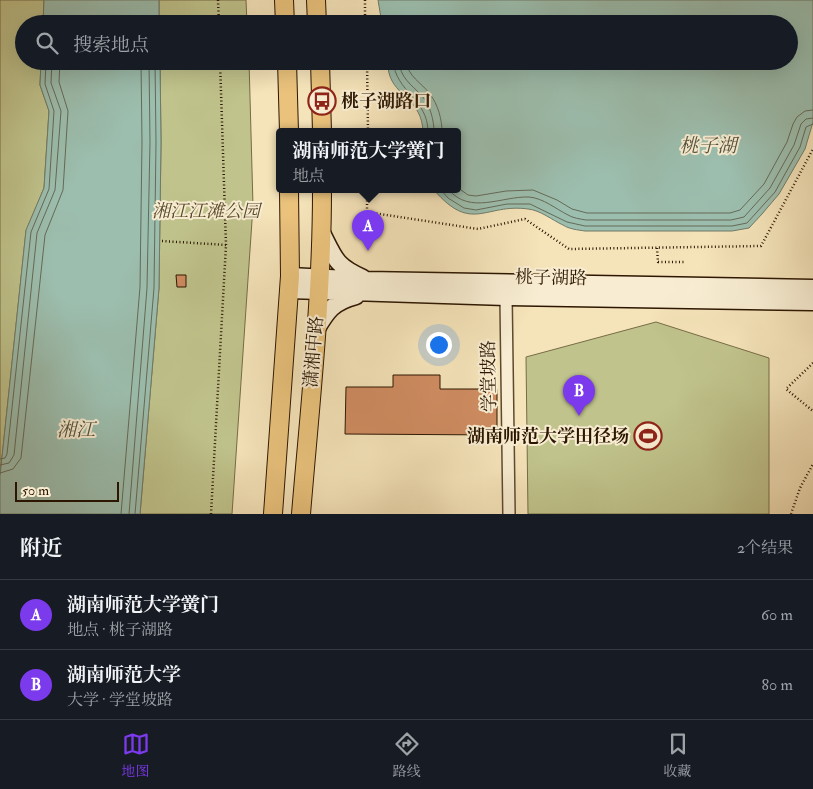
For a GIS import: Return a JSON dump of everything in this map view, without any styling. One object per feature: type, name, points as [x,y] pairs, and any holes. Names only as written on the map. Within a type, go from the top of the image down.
[{"type":"main road","points":[[284,0],[285,15]]},
{"type":"main road","points":[[316,0],[317,15]]},
{"type":"main road","points":[[287,70],[289,128]]},
{"type":"main road","points":[[320,70],[322,128]]},
{"type":"main road","name":"潇湘中路","points":[[273,514],[289,283],[289,193]]},
{"type":"main road","name":"潇湘中路","points":[[301,514],[319,285],[322,193]]},
{"type":"main road","points":[[316,330],[334,305],[367,286],[339,264],[322,233]]},
{"type":"main road","name":"桃子湖路","points":[[289,283],[367,286],[813,288]]},
{"type":"main road","name":"桃子湖路","points":[[367,286],[506,297],[813,302]]},
{"type":"street","name":"学堂坡路","points":[[506,297],[509,514]]},
{"type":"path","points":[[218,0],[219,15]]},
{"type":"path","points":[[364,0],[365,15]]},
{"type":"path","points":[[211,514],[226,245],[220,70]]},
{"type":"path","points":[[367,70],[368,128]]},
{"type":"path","points":[[367,193],[367,212],[478,229],[525,219],[568,250],[761,246],[813,148]]},
{"type":"path","points":[[162,241],[226,245]]},
{"type":"path","points":[[657,248],[658,262],[684,262]]},
{"type":"path","points":[[813,363],[786,389],[813,411]]},
{"type":"path","points":[[791,514],[800,488],[813,464]]},
{"type":"green space","points":[[0,0],[44,0],[43,15],[15,15],[15,70],[41,70],[40,85],[49,111],[44,188],[26,231],[0,476]]},
{"type":"green space","points":[[159,0],[246,0],[247,15],[159,15]]},
{"type":"green space","name":"湘江江滩公园","points":[[160,70],[249,70],[253,206],[232,514],[140,514],[159,288]]},
{"type":"green space","name":"湖南师范大学田径场","points":[[656,322],[769,358],[769,514],[528,514],[526,357]]},
{"type":"water","points":[[44,0],[159,0],[159,15],[43,15]]},
{"type":"water","name":"桃子湖","points":[[378,0],[813,0],[813,122],[805,149],[779,194],[749,228],[732,231],[585,231],[568,227],[541,213],[528,209],[513,208],[469,214],[459,211],[437,193],[461,193],[461,128],[422,128],[418,112],[392,81],[389,70],[798,70],[798,15],[380,15]]},
{"type":"water","name":"湘江","points":[[41,70],[160,70],[159,288],[140,514],[0,514],[0,476],[26,230],[44,188],[49,111],[40,85]]},
{"type":"building","points":[[176,275],[186,275],[186,287],[177,287]]},
{"type":"building","points":[[393,375],[440,375],[440,389],[497,389],[497,435],[345,434],[346,387],[393,387]]},
{"type":"place","name":"桃子湖路口","points":[[322,101]]},
{"type":"place","name":"湖南师范大学黉门","points":[[368,251]]},
{"type":"place","name":"湖南师范大学","points":[[579,416]]},
{"type":"place","name":"湖南师范大学田径场","points":[[648,436]]}]
